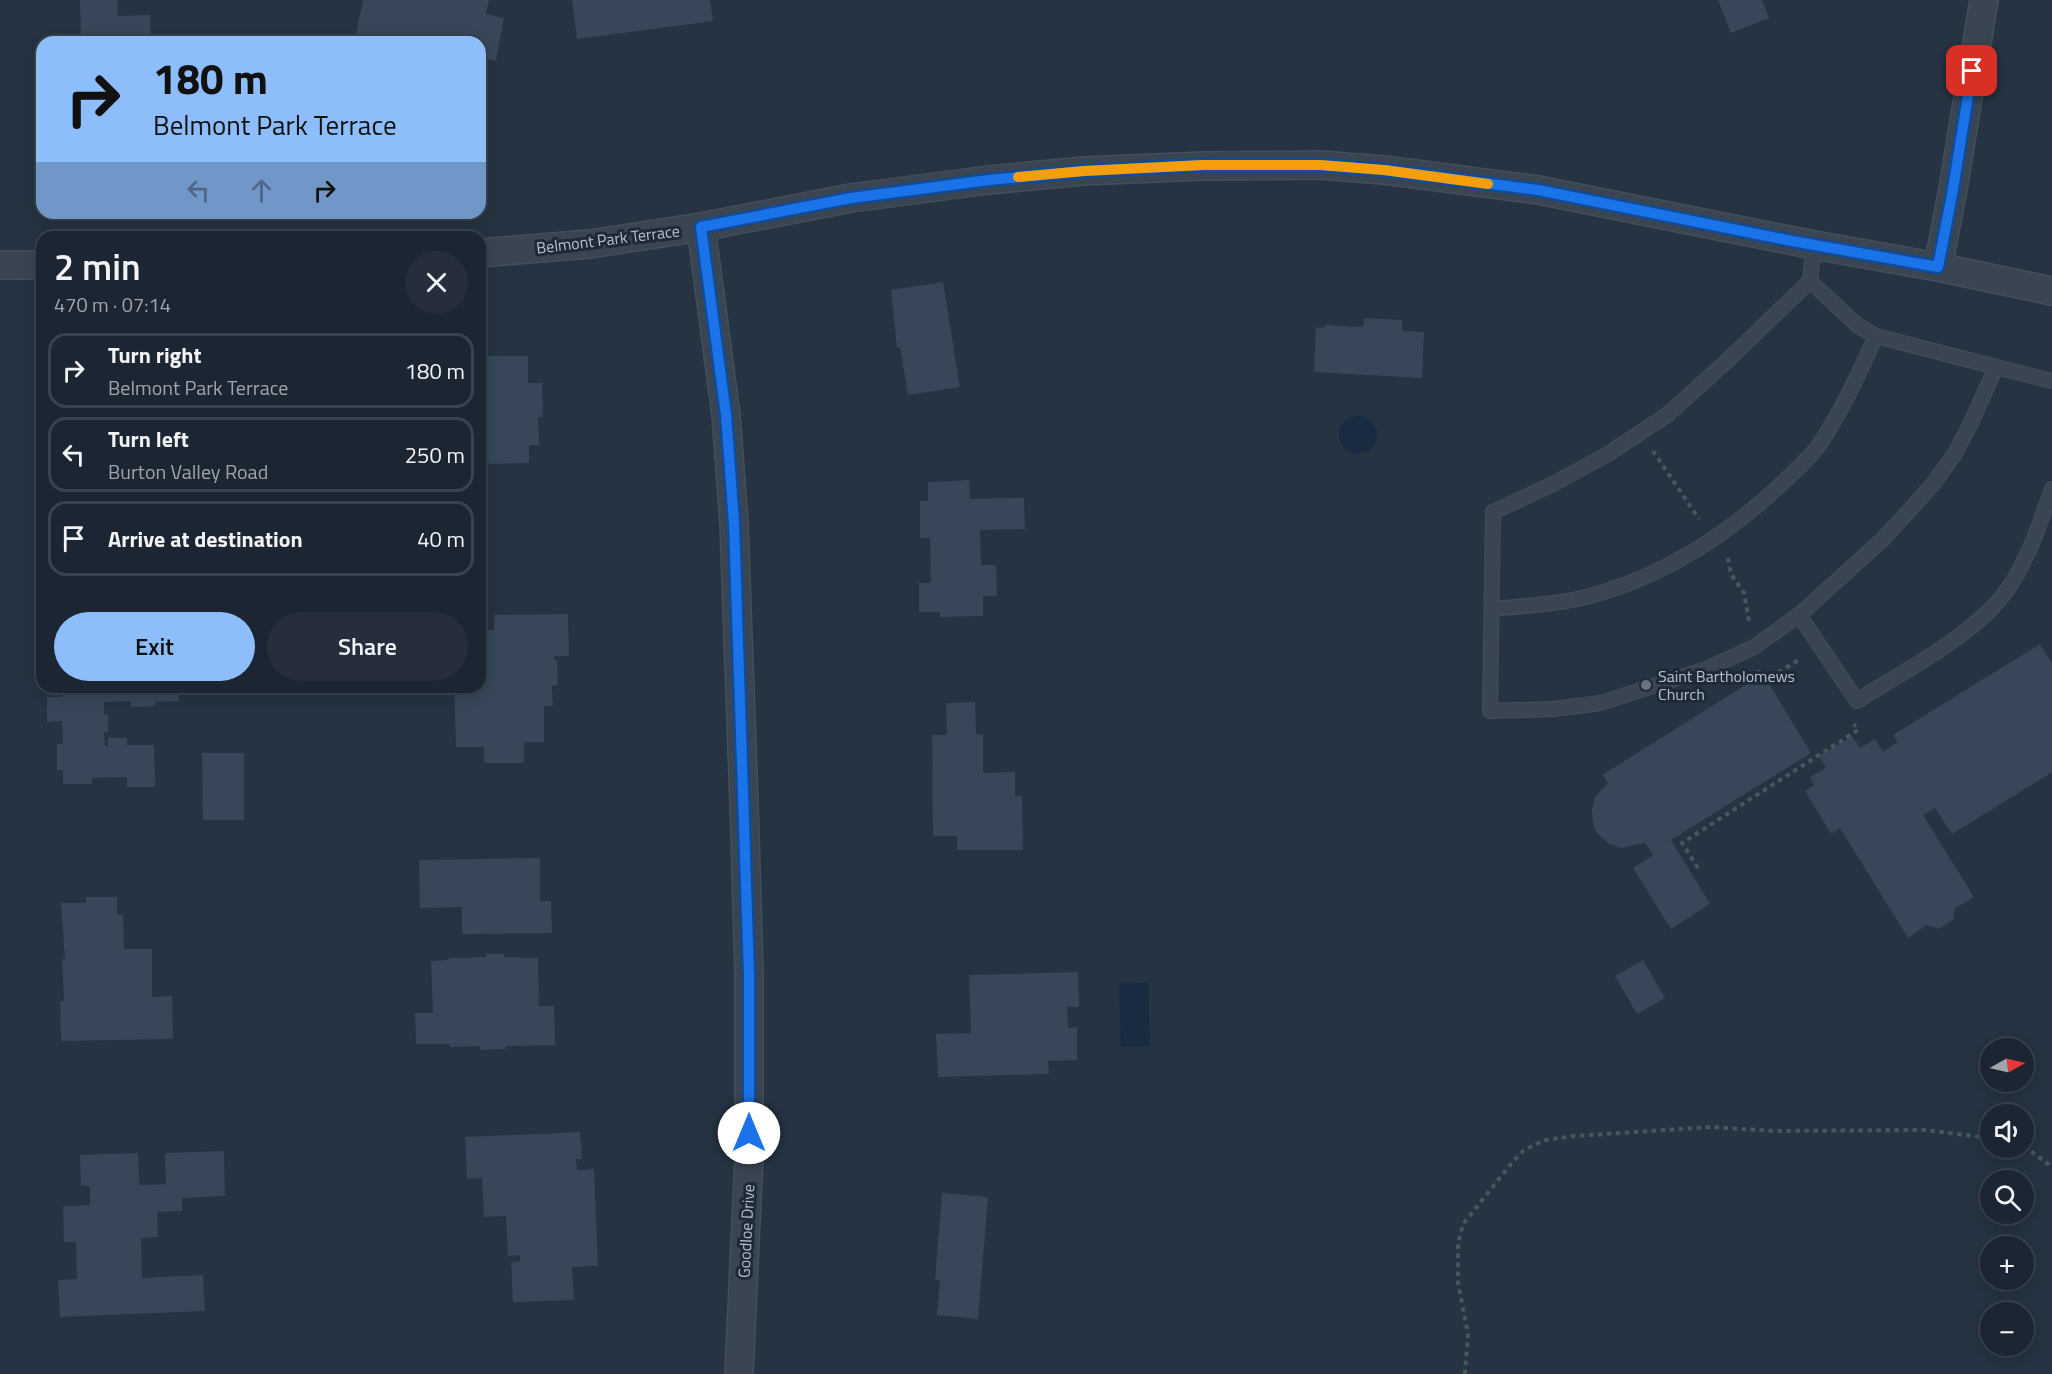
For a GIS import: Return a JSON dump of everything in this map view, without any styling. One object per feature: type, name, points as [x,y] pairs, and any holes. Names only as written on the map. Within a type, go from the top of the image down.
[{"type":"street","points":[[1938,267],[1984,0]]},
{"type":"street","name":"Belmont Park Terrace","points":[[486,253],[590,244],[701,227],[851,198],[989,180],[1084,171],[1203,165],[1320,165],[1384,170],[1538,190],[2052,291]]},
{"type":"street","name":"Goodloe Drive","points":[[701,227],[726,415],[734,523],[745,822],[749,974],[749,1156],[739,1374]]},
{"type":"street","points":[[0,265],[36,265]]},
{"type":"lane","points":[[1814,245],[1810,280],[1727,361],[1652,426],[1608,454],[1555,483],[1493,512],[1490,711],[1568,708],[1601,703],[1709,668],[1754,647],[1798,615],[1882,540],[1933,484],[1954,455],[1996,367]]},
{"type":"lane","points":[[1810,280],[1857,325],[1876,336],[2052,381]]},
{"type":"lane","points":[[1492,609],[1582,598],[1633,582],[1688,555],[1727,529],[1760,504],[1818,446],[1853,385],[1876,336]]},
{"type":"lane","points":[[1798,615],[1857,701],[1965,632],[1986,614],[2007,590],[2023,563],[2052,489]]},
{"type":"path","points":[[1465,1374],[1468,1334],[1458,1283],[1458,1244],[1463,1224],[1523,1151],[1545,1140],[1710,1127],[1774,1131],[1925,1130],[1980,1137]]},
{"type":"path","points":[[2034,1154],[2052,1167]]},
{"type":"water","points":[[1358,416],[1371,422],[1377,435],[1371,448],[1358,454],[1345,448],[1339,435],[1345,422]]},
{"type":"water","points":[[1148,983],[1150,1046],[1121,1047],[1119,984]]},
{"type":"building","points":[[80,0],[117,0],[118,16],[150,15],[151,36],[81,36]]},
{"type":"building","points":[[363,0],[489,0],[486,14],[504,18],[496,61],[486,59],[486,36],[371,36],[356,33]]},
{"type":"building","points":[[572,0],[710,0],[713,21],[577,39]]},
{"type":"building","points":[[1718,0],[1762,0],[1769,18],[1731,33]]},
{"type":"building","points":[[943,282],[960,387],[908,395],[900,347],[897,348],[891,290]]},
{"type":"building","points":[[1364,318],[1402,320],[1402,331],[1424,332],[1422,378],[1314,372],[1316,327],[1324,328],[1325,325],[1363,327]]},
{"type":"building","points":[[486,356],[528,356],[528,383],[542,383],[543,417],[538,417],[539,445],[529,445],[529,463],[486,464]]},
{"type":"building","points":[[969,480],[970,499],[1024,498],[1025,529],[980,530],[981,565],[996,565],[997,596],[983,596],[983,616],[940,617],[940,612],[919,612],[919,583],[931,583],[930,538],[920,538],[920,501],[928,501],[928,482]]},
{"type":"building","points":[[568,614],[569,656],[554,656],[554,660],[557,660],[558,685],[552,686],[553,706],[544,706],[544,742],[524,742],[524,763],[484,763],[484,747],[456,747],[454,693],[486,693],[486,631],[494,630],[495,615]]},
{"type":"building","points":[[2040,644],[2052,663],[2052,772],[1952,834],[1935,808],[1923,815],[1974,897],[1955,908],[1953,920],[1939,929],[1927,925],[1908,938],[1840,828],[1831,834],[1805,791],[1814,785],[1810,777],[1826,768],[1819,756],[1852,736],[1860,748],[1875,739],[1883,752],[1898,742],[1893,735]]},
{"type":"building","points":[[1763,674],[1811,753],[1671,840],[1710,904],[1671,929],[1633,868],[1653,855],[1645,843],[1621,848],[1608,843],[1596,832],[1592,809],[1595,797],[1608,783],[1602,775]]},
{"type":"building","points":[[62,693],[178,693],[179,701],[155,702],[155,706],[131,707],[131,701],[104,702],[104,715],[108,714],[108,732],[104,732],[105,746],[108,746],[108,738],[127,738],[127,745],[154,745],[155,787],[127,787],[127,777],[92,778],[92,784],[63,784],[63,770],[57,770],[57,744],[63,744],[62,721],[47,722],[47,697],[62,697]]},
{"type":"building","points":[[975,702],[976,734],[983,734],[983,773],[1015,772],[1015,796],[1022,796],[1023,850],[957,850],[957,836],[933,836],[932,735],[947,735],[946,703]]},
{"type":"building","points":[[202,753],[244,753],[244,820],[203,820]]},
{"type":"building","points":[[540,858],[540,901],[551,901],[552,933],[462,934],[462,907],[420,908],[419,860]]},
{"type":"building","points":[[86,897],[117,897],[117,915],[123,915],[124,949],[152,949],[152,997],[172,996],[173,1039],[61,1041],[60,1001],[64,1001],[62,959],[65,959],[61,903],[86,903]]},
{"type":"building","points":[[486,954],[538,958],[539,1006],[554,1006],[555,1045],[506,1046],[505,1049],[480,1050],[480,1046],[450,1047],[450,1044],[416,1044],[415,1013],[433,1013],[431,961],[486,957]]},
{"type":"building","points":[[1643,960],[1665,998],[1637,1014],[1615,976]]},
{"type":"building","points":[[1078,972],[1079,1007],[1067,1007],[1068,1028],[1077,1027],[1077,1060],[1048,1061],[1049,1074],[938,1077],[936,1034],[971,1033],[969,975]]},
{"type":"building","points":[[580,1132],[582,1159],[576,1159],[577,1170],[594,1169],[598,1266],[572,1267],[574,1300],[513,1302],[511,1262],[520,1261],[520,1255],[508,1256],[506,1216],[484,1217],[482,1178],[467,1179],[465,1137]]},
{"type":"building","points":[[224,1151],[225,1196],[182,1198],[182,1211],[157,1212],[158,1237],[141,1238],[142,1278],[203,1275],[205,1311],[60,1317],[58,1280],[77,1279],[76,1242],[64,1242],[63,1206],[90,1205],[90,1186],[81,1186],[80,1155],[138,1153],[139,1185],[166,1184],[165,1153]]},
{"type":"building","points":[[942,1193],[988,1197],[978,1319],[937,1315],[940,1280],[935,1280]]},
{"type":"slow traffic","points":[[1018,177],[1203,165],[1320,165],[1384,170],[1488,184]]},
{"type":"place","name":"Saint Bartholomews Church","points":[[1646,685]]},
{"type":"route","points":[[749,1133],[749,974],[734,523],[726,415],[701,227],[738,218],[851,198],[989,180],[1084,171],[1203,165],[1320,165],[1384,170],[1538,190],[1792,241],[1938,267],[1972,71]]}]
